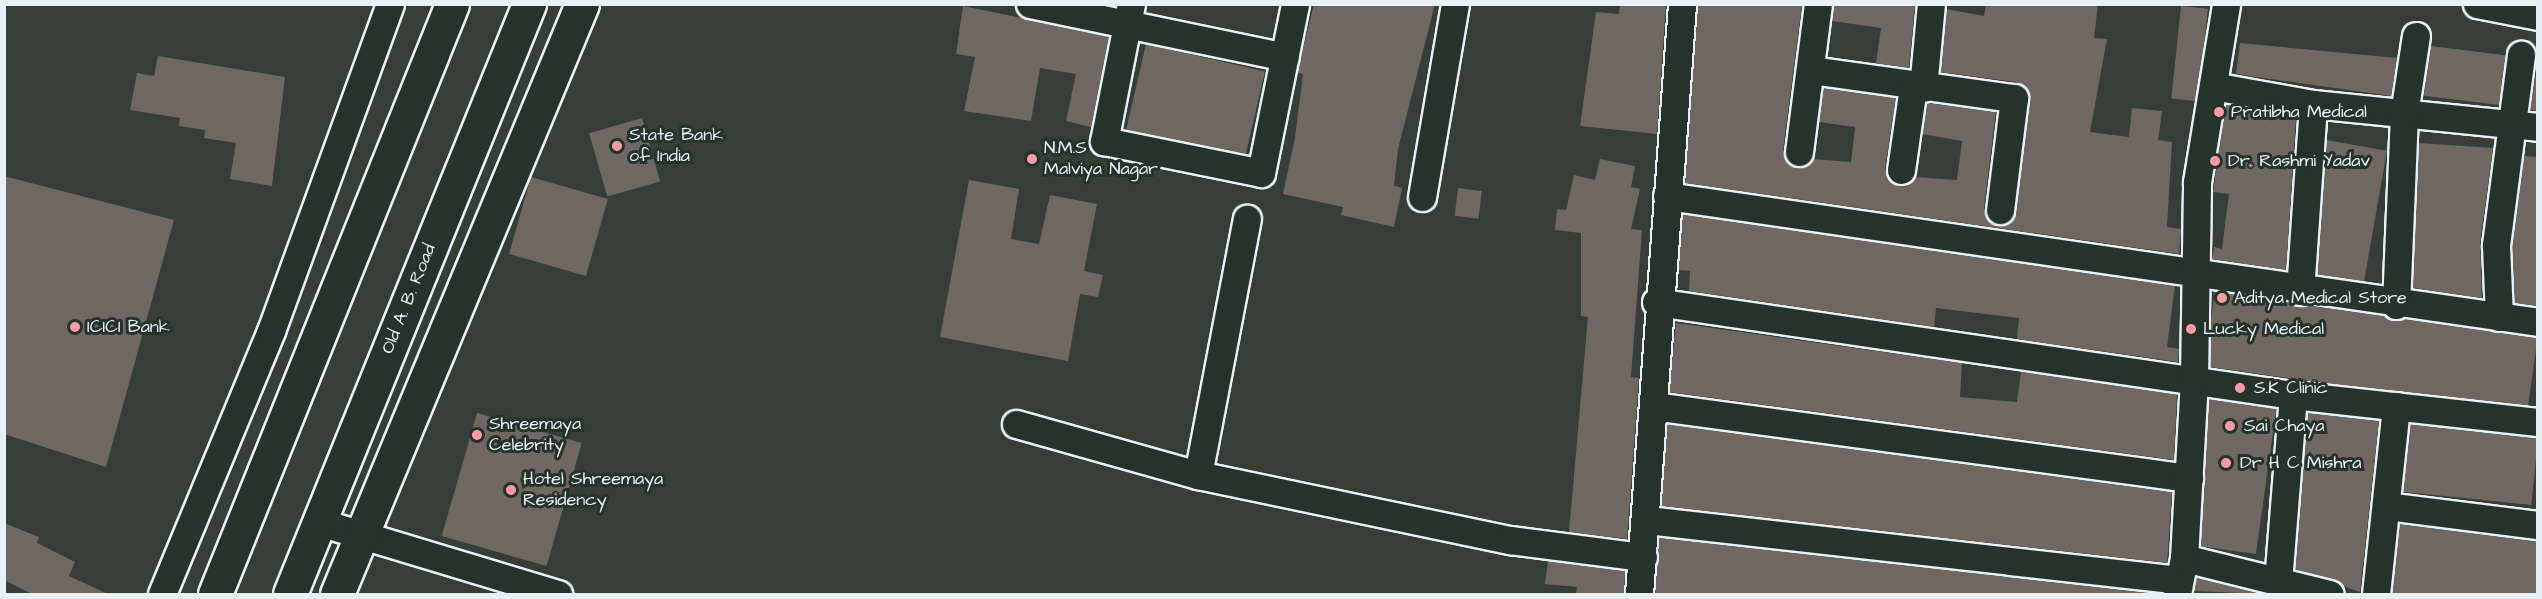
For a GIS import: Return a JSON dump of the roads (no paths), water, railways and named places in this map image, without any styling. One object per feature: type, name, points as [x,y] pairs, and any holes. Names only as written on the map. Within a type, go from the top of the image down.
[{"type":"main road","points":[[215,594],[452,4]]},
{"type":"main road","name":"Old A. B. Road","points":[[290,594],[529,4]]},
{"type":"main road","points":[[337,594],[582,4]]},
{"type":"street","points":[[162,594],[271,331],[390,4]]},
{"type":"street","points":[[1030,4],[1128,14],[1285,57]]},
{"type":"street","points":[[1128,14],[1104,141],[1261,173],[1295,4]]},
{"type":"street","points":[[1422,197],[1455,4]]},
{"type":"street","points":[[1639,594],[1647,520],[1656,302],[1682,4]]},
{"type":"street","points":[[1799,152],[1818,4]]},
{"type":"street","points":[[1901,170],[1918,87],[1931,4]]},
{"type":"street","points":[[2180,578],[2189,478],[2194,378],[2194,271],[2198,182],[2226,4]]},
{"type":"street","points":[[2477,4],[2538,16]]},
{"type":"street","points":[[2396,305],[2404,114],[2416,36]]},
{"type":"street","points":[[2499,317],[2496,245],[2509,123],[2521,55]]},
{"type":"street","points":[[1811,70],[1918,87],[2014,98],[2000,210]]},
{"type":"street","points":[[2212,86],[2313,104],[2538,127]]},
{"type":"street","points":[[2300,291],[2313,104]]},
{"type":"street","points":[[1667,196],[2194,271],[2300,291],[2396,305],[2538,321]]},
{"type":"street","points":[[1198,475],[1247,219]]},
{"type":"street","points":[[1656,302],[1757,320],[2194,378],[2293,395],[2538,422]]},
{"type":"street","points":[[2278,582],[2293,395]]},
{"type":"street","points":[[1653,406],[2189,478]]},
{"type":"street","points":[[2376,594],[2396,406]]},
{"type":"street","points":[[1016,424],[1198,475],[1510,540],[1643,557]]},
{"type":"street","points":[[2387,506],[2538,525]]},
{"type":"street","points":[[1647,520],[2180,578],[2278,582],[2330,594]]},
{"type":"street","points":[[319,522],[359,537],[558,594]]},
{"type":"place","name":"Pratibha Medical","points":[[2219,112]]},
{"type":"place","name":"State Bank of India","points":[[617,146]]},
{"type":"place","name":"N.M.S Malviya Nagar","points":[[1032,159]]},
{"type":"place","name":"Dr. Rashmi Yadav","points":[[2215,161]]},
{"type":"place","name":"Aditya Medical Store","points":[[2222,298]]},
{"type":"place","name":"ICICI Bank","points":[[75,327]]},
{"type":"place","name":"Lucky Medical","points":[[2191,329]]},
{"type":"place","name":"S.K Clinic","points":[[2240,388]]},
{"type":"place","name":"Sai Chaya","points":[[2230,426]]},
{"type":"place","name":"Shreemaya Celebrity","points":[[477,435]]},
{"type":"place","name":"Dr H C Mishra","points":[[2226,463]]},
{"type":"place","name":"Hotel Shreemaya Residency","points":[[511,490]]}]
